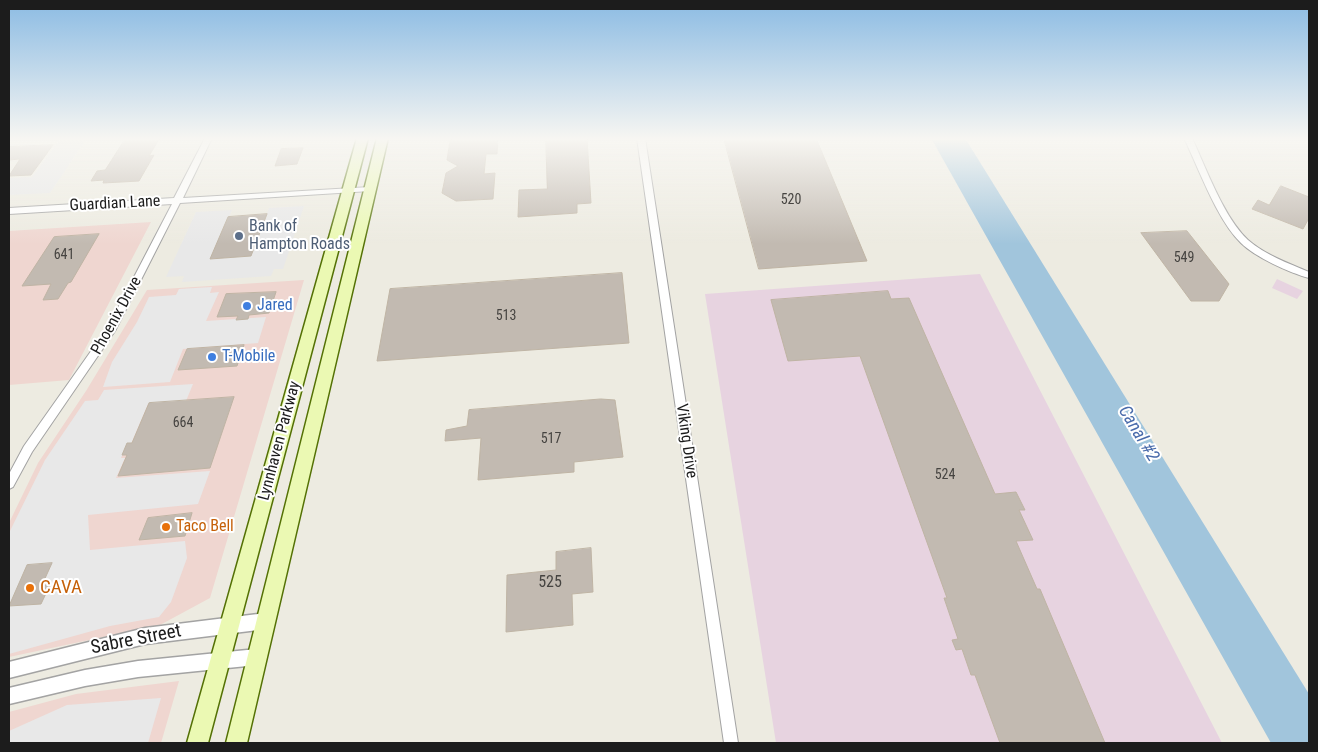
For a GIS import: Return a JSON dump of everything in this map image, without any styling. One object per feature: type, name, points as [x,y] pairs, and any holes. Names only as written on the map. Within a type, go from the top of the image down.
[{"type":"main road","name":"Lynnhaven Parkway","points":[[197,743],[353,173]]},
{"type":"main road","name":"Lynnhaven Parkway","points":[[236,743],[374,173]]},
{"type":"street","name":"Phoenix Drive","points":[[9,484],[28,449],[112,329],[192,173]]},
{"type":"street","name":"Viking Drive","points":[[647,173],[731,743]]},
{"type":"street","points":[[1206,173],[1228,218],[1243,240],[1269,258],[1309,275]]},
{"type":"street","name":"Guardian Lane","points":[[9,211],[370,189]]},
{"type":"street","name":"Sabre Street","points":[[9,670],[145,636],[229,624],[266,621]]},
{"type":"street","name":"Sabre Street","points":[[9,696],[85,678],[138,669],[257,656]]},
{"type":"shaded area","points":[[35,173],[63,173],[50,193],[9,195],[9,178],[32,177]]},
{"type":"shaded area","points":[[304,206],[283,269],[274,269],[271,276],[182,282],[184,276],[166,277],[196,212],[232,210],[212,259],[251,256],[269,208]]},
{"type":"shaded area","points":[[151,222],[69,380],[9,385],[9,231]]},
{"type":"shaded area","points":[[980,274],[1222,743],[776,743],[705,294]]},
{"type":"shaded area","points":[[1277,279],[1303,291],[1297,299],[1272,288]]},
{"type":"shaded area","points":[[304,280],[210,598],[160,625],[9,657],[9,523],[38,463],[86,391],[147,290]]},
{"type":"shaded area","points":[[212,287],[210,293],[219,292],[206,321],[266,317],[258,343],[183,349],[170,382],[103,387],[112,362],[137,322],[149,297],[176,295],[179,289]]},
{"type":"shaded area","points":[[193,384],[186,401],[148,404],[131,444],[127,444],[121,458],[125,458],[116,478],[210,471],[198,504],[88,515],[90,550],[185,541],[187,558],[171,602],[159,617],[110,626],[9,654],[9,533],[45,460],[85,401],[98,400],[104,390]]},
{"type":"shaded area","points":[[179,681],[161,743],[9,743],[9,712],[76,694]]},
{"type":"shaded area","points":[[161,698],[148,743],[9,743],[9,731],[67,705]]},
{"type":"water","name":"Canal #2","points":[[951,173],[987,173],[1309,694],[1309,743],[1271,743]]},
{"type":"building","points":[[11,173],[32,173],[31,175],[9,176]]},
{"type":"building","points":[[96,173],[144,173],[139,181],[103,183],[104,180],[91,181]]},
{"type":"building","points":[[446,173],[495,173],[493,199],[456,201],[442,193]]},
{"type":"building","points":[[547,173],[589,173],[591,203],[577,204],[577,213],[518,217],[519,190],[547,189]]},
{"type":"building","points":[[733,173],[831,173],[867,261],[759,269]]},
{"type":"building","points":[[1281,186],[1309,197],[1309,218],[1303,229],[1252,209],[1258,200],[1269,205]]},
{"type":"building","name":"Bank of Hampton Roads","points":[[267,214],[251,256],[210,259],[228,217]]},
{"type":"building","points":[[1187,231],[1229,284],[1219,301],[1191,301],[1141,233]]},
{"type":"building","points":[[99,234],[71,282],[68,283],[58,299],[43,300],[51,284],[22,286],[54,237]]},
{"type":"building","points":[[622,273],[629,343],[377,361],[390,289]]},
{"type":"building","points":[[888,291],[891,299],[909,298],[995,494],[1016,492],[1025,510],[1019,510],[1033,540],[1016,541],[1037,589],[1040,589],[1105,743],[1000,743],[975,675],[971,675],[962,649],[956,650],[952,640],[958,639],[944,598],[947,598],[860,356],[788,361],[771,300]]},
{"type":"building","name":"Jared","points":[[276,292],[269,313],[249,315],[248,319],[236,320],[238,316],[217,317],[226,294]]},
{"type":"building","name":"T-Mobile","points":[[244,345],[237,366],[178,370],[187,349]]},
{"type":"building","points":[[234,397],[210,468],[118,476],[127,455],[122,455],[127,443],[132,443],[149,403]]},
{"type":"building","points":[[601,399],[615,400],[623,457],[574,462],[574,472],[478,480],[481,438],[445,441],[446,430],[467,426],[469,410]]},
{"type":"building","name":"Taco Bell","points":[[192,513],[185,536],[139,540],[148,518]]},
{"type":"building","points":[[591,548],[593,592],[572,594],[573,625],[506,632],[507,575],[556,570],[556,552]]},
{"type":"building","points":[[52,563],[42,585],[50,585],[41,604],[9,606],[27,565]]},
{"type":"place","name":"Bank of Hampton Roads","points":[[239,236]]},
{"type":"place","name":"Jared","points":[[247,306]]},
{"type":"place","name":"T-Mobile","points":[[212,357]]},
{"type":"place","name":"Taco Bell","points":[[166,527]]},
{"type":"place","name":"CAVA","points":[[30,588]]}]
